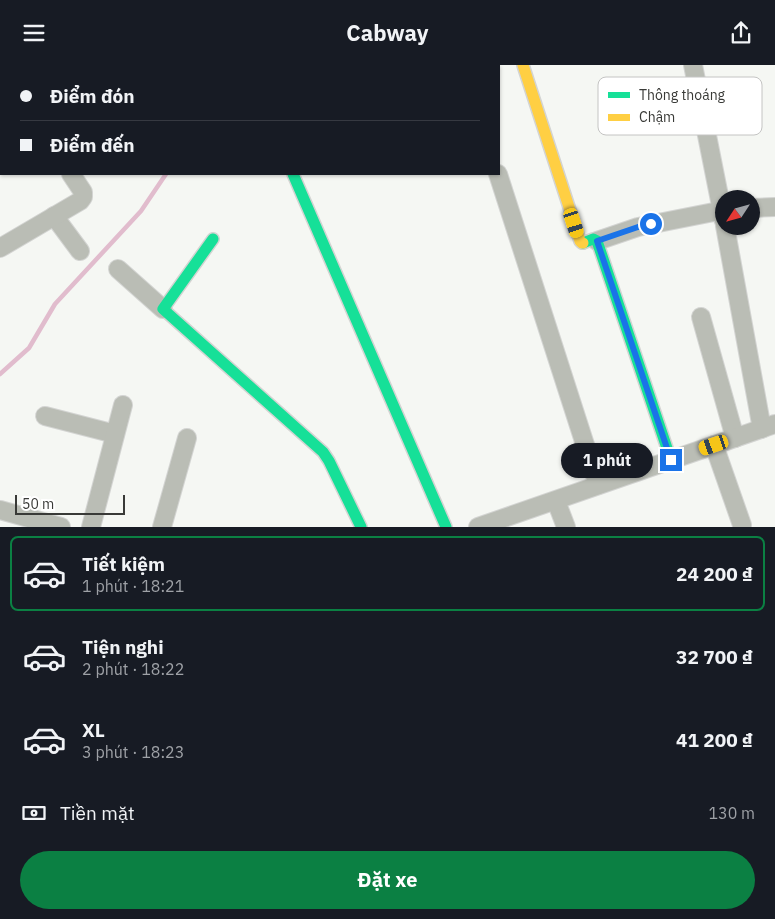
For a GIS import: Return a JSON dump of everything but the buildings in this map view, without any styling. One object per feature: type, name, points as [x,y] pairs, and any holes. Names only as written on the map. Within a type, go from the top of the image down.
[{"type":"street","points":[[523,65],[582,243],[593,239],[597,241],[638,227],[715,218]]},
{"type":"street","points":[[707,135],[718,190]]},
{"type":"street","points":[[0,248],[80,201],[83,197],[83,192],[72,175]]},
{"type":"street","points":[[293,175],[446,527]]},
{"type":"street","points":[[498,175],[598,485]]},
{"type":"street","points":[[760,208],[775,207]]},
{"type":"street","points":[[54,216],[80,251]]},
{"type":"street","points":[[478,527],[769,426],[727,235]]},
{"type":"street","points":[[163,309],[213,239]]},
{"type":"street","points":[[597,241],[671,460]]},
{"type":"street","points":[[118,269],[323,452],[361,527]]},
{"type":"street","points":[[701,317],[735,438]]},
{"type":"street","points":[[91,527],[123,405]]},
{"type":"street","points":[[45,416],[115,434]]},
{"type":"street","points":[[162,527],[186,438]]},
{"type":"street","points":[[714,445],[742,525]]},
{"type":"street","points":[[556,501],[566,527]]},
{"type":"street","points":[[0,510],[61,527]]},
{"type":"waterway","points":[[0,374],[29,348],[55,304],[141,211],[165,175]]},
{"type":"traffic: fast","points":[[293,175],[446,527]]},
{"type":"traffic: fast","points":[[213,239],[163,309],[323,452],[361,527]]},
{"type":"traffic: fast","points":[[583,243],[593,239],[597,241],[671,460]]},
{"type":"traffic: slow","points":[[523,65],[580,241],[583,243]]},
{"type":"route","points":[[651,224],[597,241],[671,460]]}]
